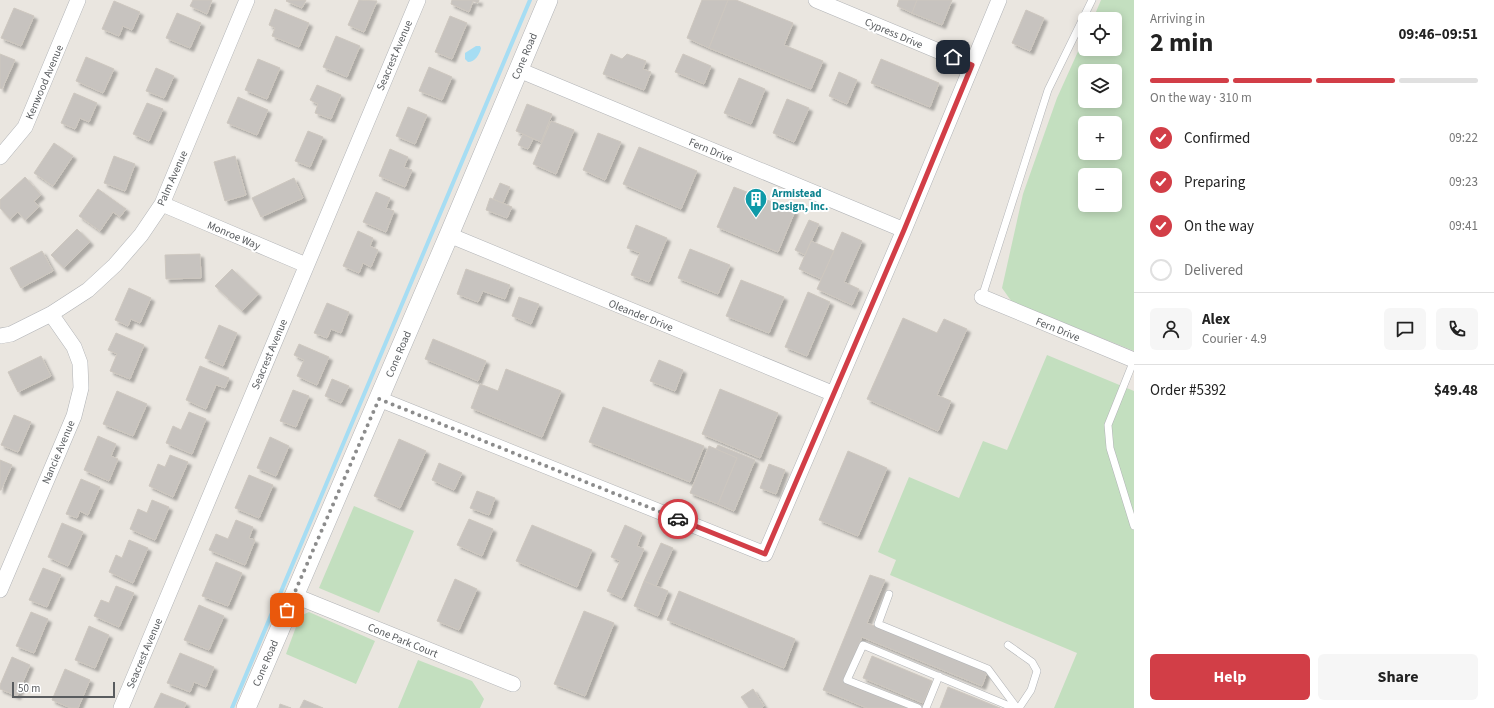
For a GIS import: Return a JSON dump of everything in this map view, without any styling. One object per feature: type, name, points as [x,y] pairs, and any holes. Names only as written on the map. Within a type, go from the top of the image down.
[{"type":"street","name":"Kenwood Avenue","points":[[0,157],[25,127],[78,0]]},
{"type":"street","name":"Palm Avenue","points":[[0,336],[11,334],[51,314],[88,290],[115,265],[141,235],[162,204],[247,0]]},
{"type":"street","name":"Seacrest Avenue","points":[[121,708],[418,0]]},
{"type":"street","name":"Cone Road","points":[[246,708],[548,0]]},
{"type":"street","name":"Cypress Drive","points":[[816,0],[972,65]]},
{"type":"street","points":[[379,399],[765,554],[904,230],[999,0]]},
{"type":"street","name":"Fern Drive","points":[[519,70],[904,230]]},
{"type":"street","name":"Monroe Way","points":[[162,204],[306,266]]},
{"type":"street","name":"Oleander Drive","points":[[449,235],[834,394]]},
{"type":"street","name":"Fern Drive","points":[[982,297],[1134,360]]},
{"type":"street","name":"Nancie Avenue","points":[[0,590],[74,416],[81,388],[80,363],[74,347],[51,314]]},
{"type":"street","name":"Cone Park Court","points":[[293,595],[513,684]]},
{"type":"lane","points":[[982,297],[1048,90],[1092,0]]},
{"type":"lane","points":[[1134,360],[1108,425],[1110,448],[1134,526]]},
{"type":"lane","points":[[889,594],[878,624],[988,669],[1017,708]]},
{"type":"lane","points":[[918,708],[848,680],[863,645],[1017,708]]},
{"type":"lane","points":[[1008,645],[1032,662],[1036,670],[1031,690],[1017,708]]},
{"type":"lane","points":[[926,708],[939,676]]},
{"type":"green space","points":[[1101,0],[1134,0],[1134,351],[1012,302],[1002,288],[1023,194],[1057,98],[1078,52],[1078,56],[1122,56],[1122,12],[1096,12]]},
{"type":"green space","points":[[1047,355],[1134,391],[1134,708],[1054,708],[1077,653],[890,575],[896,560],[878,552],[909,477],[959,498],[983,441],[1007,450]]},
{"type":"green space","points":[[354,506],[414,531],[379,613],[319,588]]},
{"type":"green space","points":[[309,612],[375,641],[356,684],[286,654],[300,616]]},
{"type":"green space","points":[[418,660],[472,681],[484,699],[480,708],[398,708]]},
{"type":"water","points":[[476,46],[480,46],[480,53],[471,62],[468,62],[465,59],[465,53]]},
{"type":"building","points":[[193,0],[212,0],[207,14],[190,6]]},
{"type":"building","points":[[306,0],[302,8],[286,1]]},
{"type":"building","points":[[359,0],[377,1],[364,32],[348,25]]},
{"type":"building","points":[[452,0],[479,0],[478,3],[473,1],[469,12],[451,4]]},
{"type":"building","points":[[702,0],[728,0],[709,48],[687,38]]},
{"type":"building","points":[[728,0],[736,0],[793,23],[784,45],[823,61],[811,89],[709,48]]},
{"type":"building","points":[[899,0],[917,0],[912,13],[897,6]]},
{"type":"building","points":[[917,0],[952,0],[942,25],[912,13]]},
{"type":"building","points":[[114,1],[140,12],[132,30],[123,26],[119,36],[102,29]]},
{"type":"building","points":[[14,8],[34,16],[21,46],[1,38]]},
{"type":"building","points":[[275,9],[309,23],[299,47],[272,36],[275,28],[269,25]]},
{"type":"building","points":[[1026,10],[1044,18],[1030,51],[1012,43]]},
{"type":"building","points":[[177,13],[201,23],[190,48],[166,38]]},
{"type":"building","points":[[450,16],[467,23],[452,59],[435,52]]},
{"type":"building","points":[[336,36],[360,46],[347,77],[323,67]]},
{"type":"building","points":[[0,54],[15,60],[2,89],[0,88]]},
{"type":"building","points":[[611,54],[622,59],[627,54],[646,61],[643,69],[651,72],[644,90],[603,74]]},
{"type":"building","points":[[683,54],[711,66],[704,84],[675,72]]},
{"type":"building","points":[[86,57],[114,69],[103,93],[76,81]]},
{"type":"building","points":[[258,59],[280,68],[267,99],[245,90]]},
{"type":"building","points":[[881,59],[939,83],[930,107],[871,83]]},
{"type":"building","points":[[429,67],[452,77],[442,100],[419,91]]},
{"type":"building","points":[[156,68],[174,76],[164,98],[146,91]]},
{"type":"building","points":[[839,72],[857,80],[847,104],[829,96]]},
{"type":"building","points":[[739,78],[765,89],[751,124],[724,113]]},
{"type":"building","points":[[317,85],[341,95],[331,119],[315,113],[318,104],[310,100]]},
{"type":"building","points":[[74,93],[97,103],[89,122],[80,118],[75,129],[61,123]]},
{"type":"building","points":[[238,97],[268,110],[257,135],[227,123]]},
{"type":"building","points":[[787,99],[809,108],[794,142],[773,133]]},
{"type":"building","points":[[147,103],[163,109],[149,141],[133,134]]},
{"type":"building","points":[[527,104],[552,114],[541,142],[516,131]]},
{"type":"building","points":[[408,107],[427,115],[415,144],[396,136]]},
{"type":"building","points":[[551,121],[574,130],[556,174],[533,164]]},
{"type":"building","points":[[308,131],[323,137],[310,167],[295,161]]},
{"type":"building","points":[[598,133],[621,142],[605,180],[583,170]]},
{"type":"building","points":[[523,134],[533,139],[528,149],[518,145]]},
{"type":"building","points":[[54,143],[73,156],[53,186],[34,173]]},
{"type":"building","points":[[639,147],[697,171],[681,209],[623,184]]},
{"type":"building","points":[[390,149],[408,157],[404,167],[412,170],[405,187],[379,176]]},
{"type":"building","points":[[114,156],[135,164],[125,191],[104,183]]},
{"type":"building","points":[[235,156],[246,195],[225,201],[214,162]]},
{"type":"building","points":[[25,177],[41,195],[34,201],[39,207],[25,220],[18,212],[10,219],[0,208],[0,200]]},
{"type":"building","points":[[294,178],[303,198],[261,217],[252,198]]},
{"type":"building","points":[[500,183],[510,187],[503,203],[493,199]]},
{"type":"building","name":"Armistead Design, Inc.","points":[[734,187],[795,211],[778,252],[717,227]]},
{"type":"building","points":[[98,189],[126,209],[120,217],[113,212],[100,231],[79,216]]},
{"type":"building","points":[[376,192],[390,198],[386,208],[394,211],[386,232],[363,222]]},
{"type":"building","points":[[490,198],[512,207],[507,218],[486,210]]},
{"type":"building","points":[[809,220],[819,224],[805,255],[795,250]]},
{"type":"building","points":[[636,225],[667,238],[649,282],[631,275],[640,253],[627,248]]},
{"type":"building","points":[[77,229],[90,242],[64,268],[51,255]]},
{"type":"building","points":[[358,231],[373,238],[370,246],[378,250],[371,267],[363,263],[359,273],[343,266]]},
{"type":"building","points":[[842,232],[862,241],[844,282],[859,289],[852,305],[817,289]]},
{"type":"building","points":[[811,241],[834,251],[821,279],[799,269]]},
{"type":"building","points":[[690,249],[730,265],[718,294],[678,278]]},
{"type":"building","points":[[42,251],[53,271],[21,288],[10,268]]},
{"type":"building","points":[[200,254],[201,278],[166,279],[165,255]]},
{"type":"building","points":[[232,269],[258,294],[242,311],[215,286]]},
{"type":"building","points":[[466,269],[510,285],[505,299],[483,291],[478,302],[457,294]]},
{"type":"building","points":[[741,280],[784,297],[769,333],[726,316]]},
{"type":"building","points":[[129,288],[151,298],[140,323],[131,319],[128,326],[115,320]]},
{"type":"building","points":[[808,292],[830,302],[807,356],[785,347]]},
{"type":"building","points":[[519,297],[539,304],[531,324],[512,316]]},
{"type":"building","points":[[327,303],[349,312],[341,333],[331,329],[327,338],[314,333]]},
{"type":"building","points":[[903,318],[937,333],[944,319],[967,329],[937,395],[951,401],[938,431],[867,399]]},
{"type":"building","points":[[219,325],[237,333],[223,366],[205,358]]},
{"type":"building","points":[[116,333],[144,345],[130,379],[110,371],[117,354],[108,350]]},
{"type":"building","points":[[433,339],[486,361],[478,381],[425,359]]},
{"type":"building","points":[[299,344],[329,357],[317,385],[297,376],[304,360],[294,355]]},
{"type":"building","points":[[41,356],[51,376],[18,392],[8,372]]},
{"type":"building","points":[[659,360],[683,370],[675,391],[650,381]]},
{"type":"building","points":[[200,366],[229,378],[225,388],[216,385],[206,409],[186,400]]},
{"type":"building","points":[[506,369],[561,391],[542,437],[471,408],[480,384],[498,391]]},
{"type":"building","points":[[332,379],[349,386],[341,403],[325,396]]},
{"type":"building","points":[[720,389],[778,413],[760,458],[702,434]]},
{"type":"building","points":[[293,390],[309,396],[296,427],[280,421]]},
{"type":"building","points":[[117,391],[147,404],[133,436],[103,424]]},
{"type":"building","points":[[603,407],[704,446],[690,482],[589,442]]},
{"type":"building","points":[[189,412],[206,419],[192,454],[166,443],[173,426],[181,430]]},
{"type":"building","points":[[14,415],[31,422],[18,452],[1,445]]},
{"type":"building","points":[[98,436],[116,444],[111,456],[118,459],[109,481],[84,470]]},
{"type":"building","points":[[270,437],[289,446],[276,476],[257,468]]},
{"type":"building","points":[[399,439],[426,451],[400,508],[374,496]]},
{"type":"building","points":[[718,445],[755,460],[734,511],[718,504],[737,458],[716,449]]},
{"type":"building","points":[[709,446],[737,458],[718,504],[690,493]]},
{"type":"building","points":[[848,451],[887,468],[858,536],[819,520]]},
{"type":"building","points":[[170,455],[188,462],[173,497],[149,486],[158,464],[165,467]]},
{"type":"building","points":[[0,460],[12,465],[1,490],[0,490]]},
{"type":"building","points":[[439,463],[462,473],[454,490],[432,480]]},
{"type":"building","points":[[769,464],[785,470],[776,494],[760,488]]},
{"type":"building","points":[[249,475],[273,485],[259,518],[235,508]]},
{"type":"building","points":[[81,479],[100,487],[88,515],[80,511],[77,518],[66,514]]},
{"type":"building","points":[[477,491],[495,498],[489,515],[470,508]]},
{"type":"building","points":[[152,500],[169,507],[155,540],[130,529],[138,509],[147,513]]},
{"type":"building","points":[[469,519],[493,529],[482,556],[457,545]]},
{"type":"building","points":[[236,520],[253,527],[249,538],[255,540],[245,565],[209,550],[216,534],[228,539]]},
{"type":"building","points":[[62,523],[83,532],[68,566],[48,557]]},
{"type":"building","points":[[532,525],[592,550],[577,587],[516,561]]},
{"type":"building","points":[[625,525],[642,533],[637,546],[644,549],[622,598],[607,591],[620,561],[611,557]]},
{"type":"building","points":[[129,540],[148,548],[133,583],[109,572],[116,555],[122,558]]},
{"type":"building","points":[[661,543],[673,548],[656,586],[644,581]]},
{"type":"building","points":[[216,562],[242,573],[228,606],[202,596]]},
{"type":"building","points":[[43,568],[61,575],[47,607],[29,600]]},
{"type":"building","points":[[870,575],[885,580],[867,623],[987,672],[982,686],[862,637],[844,681],[909,708],[867,708],[823,690]]},
{"type":"building","points":[[455,579],[477,589],[459,630],[437,621]]},
{"type":"building","points":[[644,581],[668,591],[658,616],[634,606]]},
{"type":"building","points":[[116,586],[134,593],[119,627],[94,616],[101,600],[109,603]]},
{"type":"building","points":[[679,591],[795,639],[784,668],[667,620]]},
{"type":"building","points":[[199,605],[224,616],[209,650],[184,640]]},
{"type":"building","points":[[584,611],[614,623],[585,696],[554,684]]},
{"type":"building","points":[[31,612],[48,619],[34,653],[16,646]]},
{"type":"building","points":[[89,626],[109,635],[95,668],[75,660]]},
{"type":"building","points":[[180,653],[214,667],[206,687],[194,682],[190,692],[167,683]]},
{"type":"building","points":[[872,656],[932,681],[923,703],[863,678]]},
{"type":"building","points":[[12,657],[30,665],[17,696],[0,689],[0,685]]},
{"type":"building","points":[[65,669],[90,680],[78,708],[71,708],[52,700]]},
{"type":"building","points":[[948,687],[1000,708],[940,708]]},
{"type":"building","points":[[753,689],[764,706],[762,708],[749,708],[741,697]]},
{"type":"building","points":[[161,693],[186,703],[184,708],[154,708]]},
{"type":"building","points":[[304,700],[323,708],[300,708]]},
{"type":"building","points":[[280,704],[291,708],[279,708]]},
{"type":"waterway","points":[[232,708],[530,0]]},
{"type":"way so far","points":[[287,610],[379,399],[678,519]]},
{"type":"place","name":"Armistead Design, Inc.","points":[[756,218]]},
{"type":"route","points":[[678,519],[765,554],[904,230],[972,65],[953,57]]}]
